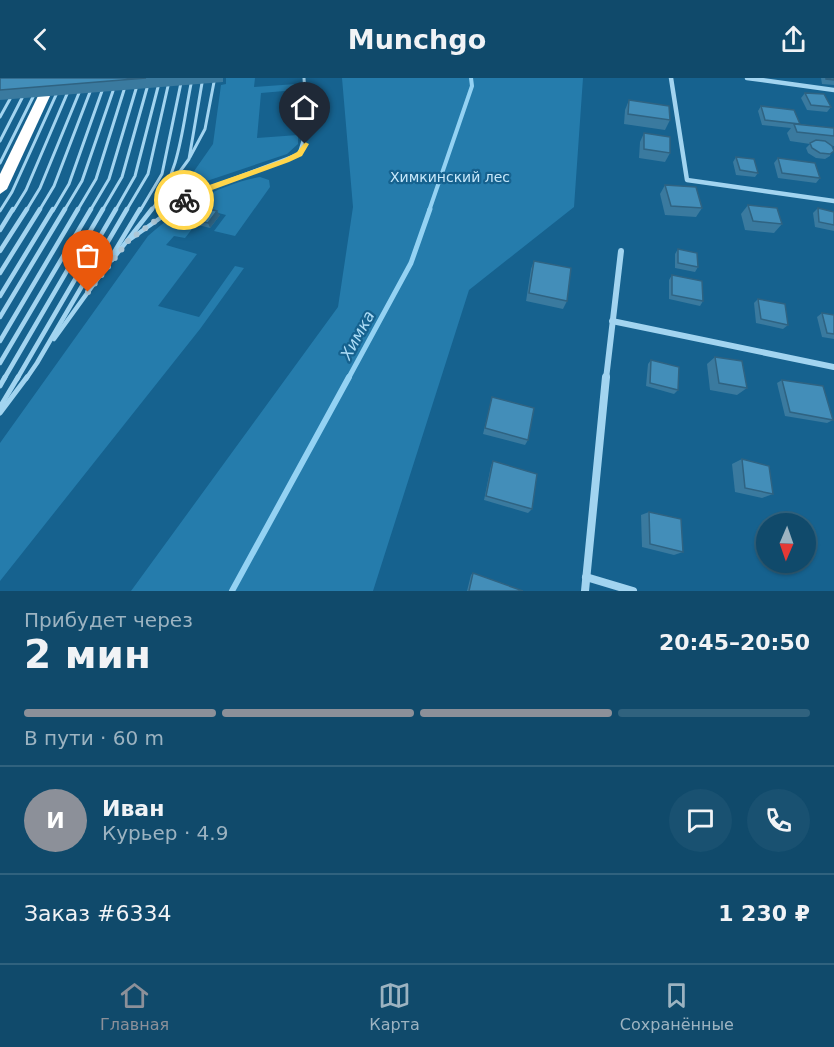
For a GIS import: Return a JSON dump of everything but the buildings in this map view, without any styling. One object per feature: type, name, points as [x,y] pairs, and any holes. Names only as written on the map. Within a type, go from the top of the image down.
[{"type":"highway","points":[[0,189],[44,96]]},
{"type":"street","points":[[671,78],[687,180],[834,201]]},
{"type":"street","points":[[747,78],[834,90]]},
{"type":"street","points":[[585,591],[621,251]]},
{"type":"street","points":[[612,321],[834,367]]},
{"type":"street","points":[[586,577],[633,591]]},
{"type":"lane","points":[[101,274],[162,174],[182,78]]},
{"type":"lane","points":[[165,193],[198,192],[299,154],[305,144],[306,135],[304,78]]},
{"type":"lane","points":[[0,413],[101,274],[189,159],[206,131],[214,82]]},
{"type":"lane","points":[[189,159],[202,83]]},
{"type":"lane","points":[[165,193],[174,172],[191,84]]},
{"type":"lane","points":[[37,363],[148,174],[168,86]]},
{"type":"lane","points":[[0,407],[135,176],[158,87]]},
{"type":"lane","points":[[0,386],[122,177],[147,88]]},
{"type":"lane","points":[[0,363],[109,179],[136,89]]},
{"type":"lane","points":[[0,317],[82,181],[113,90]]},
{"type":"lane","points":[[0,341],[96,179],[124,90]]},
{"type":"lane","points":[[0,296],[69,183],[102,91]]},
{"type":"lane","points":[[0,273],[54,186],[90,92]]},
{"type":"lane","points":[[0,251],[40,188],[79,93]]},
{"type":"lane","points":[[0,230],[26,190],[67,94]]},
{"type":"lane","points":[[0,163],[44,96]]},
{"type":"lane","points":[[0,211],[12,192],[44,96]]},
{"type":"lane","points":[[0,141],[22,98]]},
{"type":"lane","points":[[0,117],[10,99]]},
{"type":"lane","points":[[129,240],[198,192]]},
{"type":"green space","points":[[226,78],[255,78],[254,87],[296,84],[296,90],[261,93],[257,138],[298,135],[298,144],[287,154],[186,188],[183,187],[213,144],[221,85],[226,84]]},
{"type":"green space","name":"Химкинский лес","points":[[342,78],[583,78],[574,207],[469,290],[373,591],[131,591],[338,307],[353,207]]},
{"type":"green space","points":[[260,177],[269,180],[270,187],[235,236],[214,231],[226,215],[207,210],[185,238],[174,236],[166,245],[197,254],[158,306],[199,317],[235,266],[244,268],[200,329],[0,581],[0,443],[148,236],[173,216],[200,199],[229,186]]},
{"type":"waterway","name":"Химка","points":[[429,211],[472,86],[471,78]]},
{"type":"waterway","name":"Химка","points":[[348,379],[411,263],[430,209]]},
{"type":"waterway","name":"Химка","points":[[232,591],[349,377]]},
{"type":"way so far","points":[[88,292],[129,240],[184,200]]},
{"type":"route","points":[[184,200],[212,186],[299,154],[305,144]]}]
